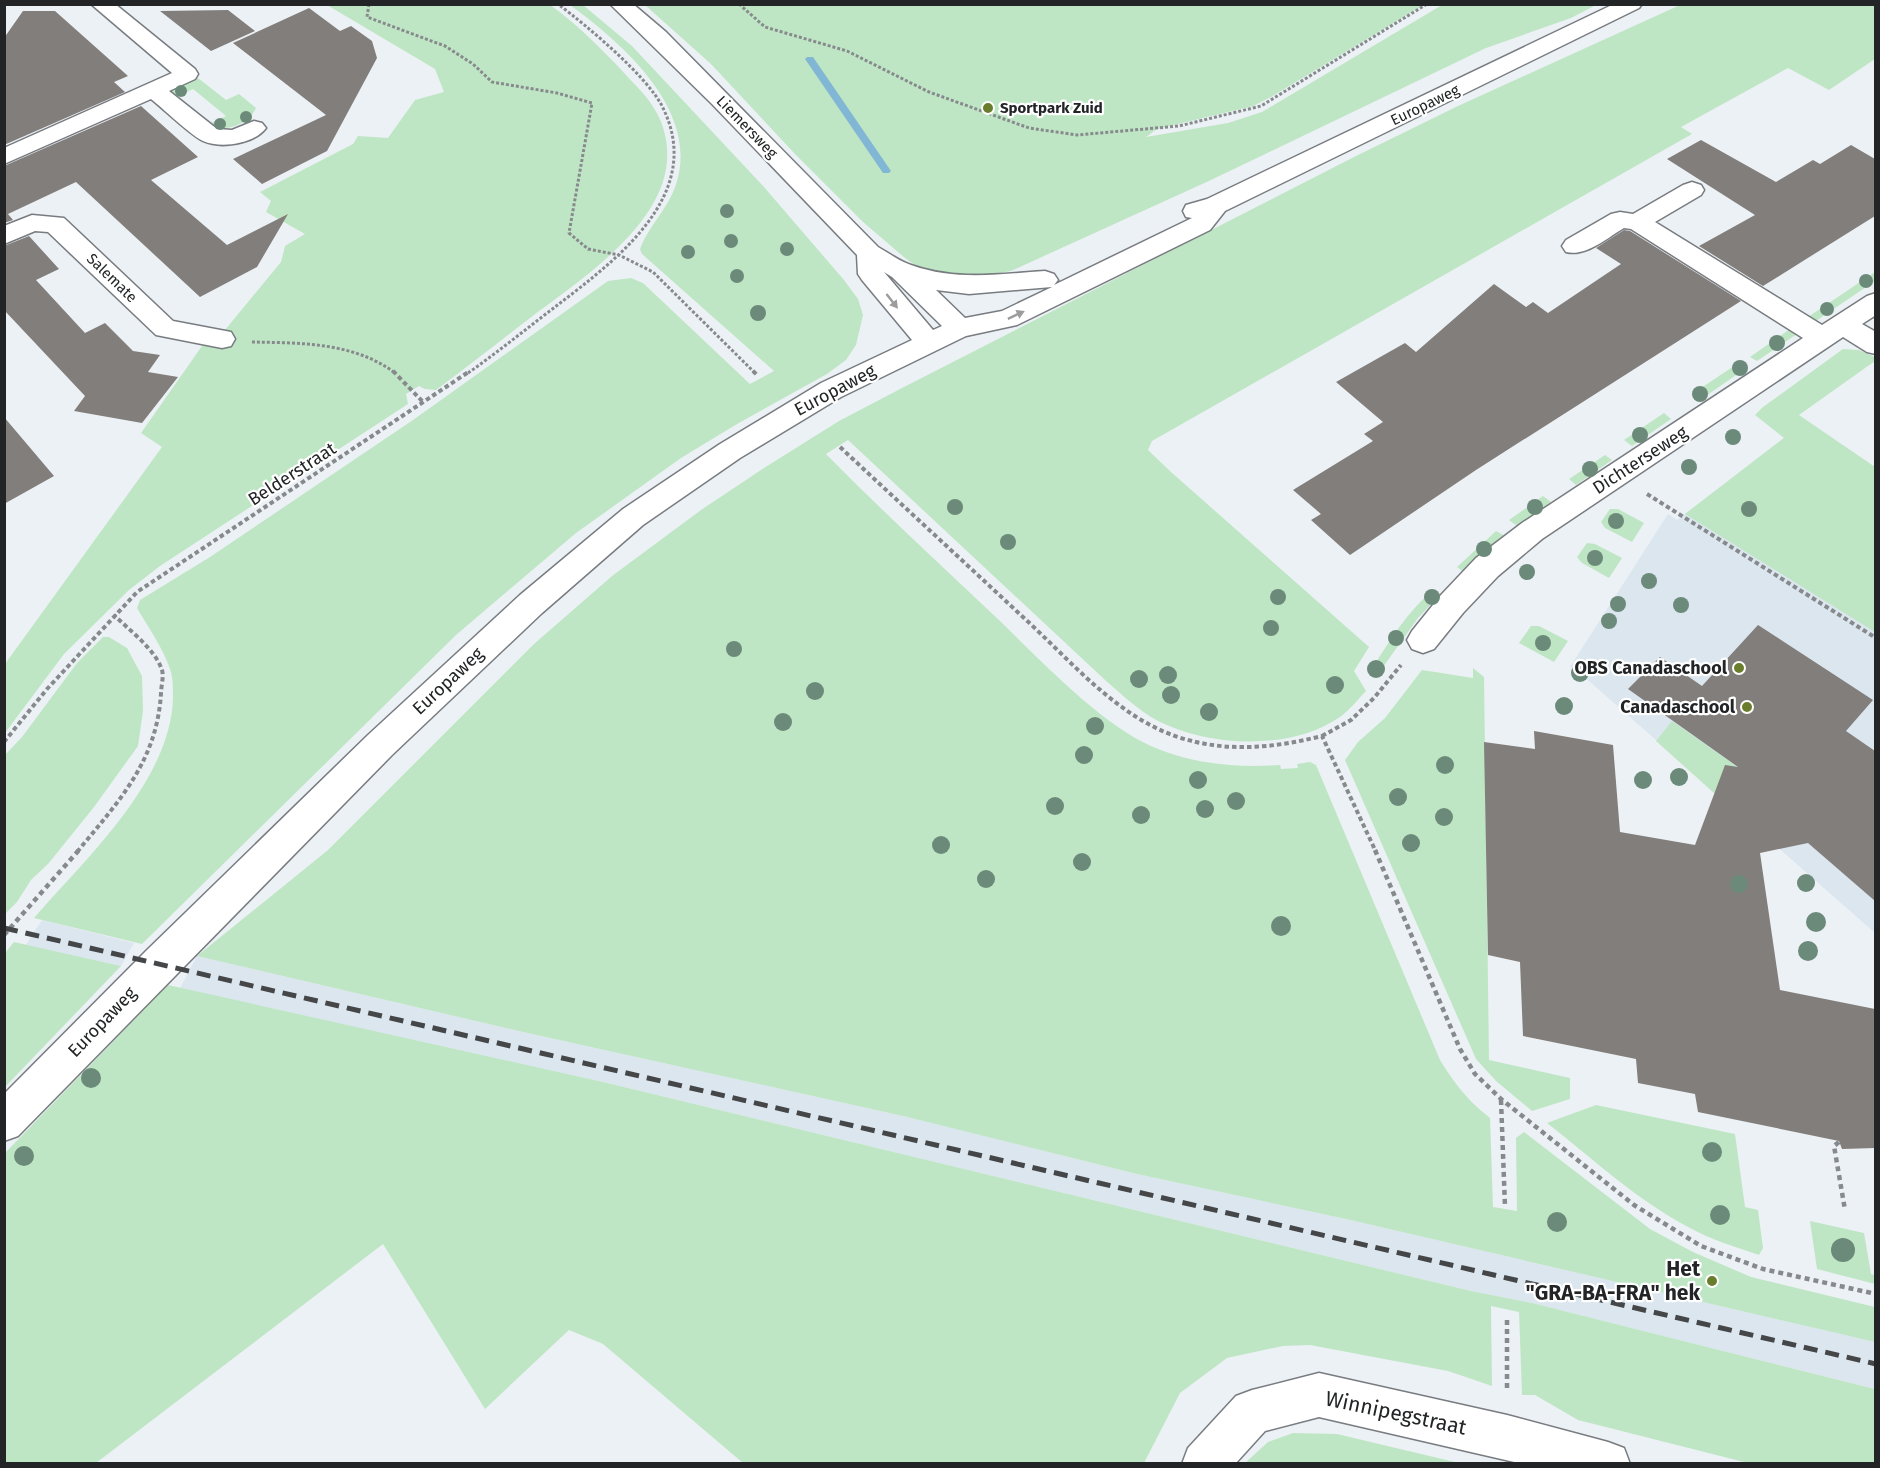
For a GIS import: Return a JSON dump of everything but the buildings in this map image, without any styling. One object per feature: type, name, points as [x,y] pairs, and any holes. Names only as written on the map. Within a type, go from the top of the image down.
[{"type":"main road","points":[[4,157],[187,74],[101,4]]},
{"type":"main road","name":"Liemersweg","points":[[620,4],[658,37],[869,253],[901,271],[960,328]]},
{"type":"main road","name":"Europaweg","points":[[960,328],[990,304],[1186,213],[1216,205],[1632,4]]},
{"type":"main road","points":[[154,90],[211,136],[236,137],[254,128]]},
{"type":"main road","points":[[1637,222],[1692,190]]},
{"type":"main road","name":"Europaweg","points":[[4,1122],[159,964],[380,745],[531,604],[633,517],[777,421],[831,390],[960,328],[1008,319],[1201,224],[1216,205]]},
{"type":"main road","points":[[1575,246],[1620,220],[1637,222],[1833,332],[1875,345]]},
{"type":"main road","name":"Salemate","points":[[4,236],[32,223],[55,224],[165,329],[222,339]]},
{"type":"main road","name":"Liemersweg","points":[[869,253],[871,274],[929,342]]},
{"type":"main road","points":[[901,271],[943,283],[969,285],[1045,280]]},
{"type":"main road","name":"Dichterseweg","points":[[1423,640],[1452,604],[1487,567],[1532,531],[1875,302]]},
{"type":"main road","name":"Winnipegstraat","points":[[1204,1464],[1252,1412],[1319,1395],[1507,1437],[1608,1464]]},
{"type":"path","points":[[369,4],[367,17],[445,46],[473,64],[492,82],[556,93],[591,103],[569,233],[588,249],[620,255],[653,272],[756,375]]},
{"type":"path","points":[[558,4],[578,19],[643,80],[661,104],[670,124],[675,157],[670,181],[660,203],[643,230],[620,255]]},
{"type":"path","points":[[739,4],[765,27],[847,51],[929,92],[1029,128],[1077,135],[1179,126],[1261,106],[1426,4]]},
{"type":"path","name":"Belderstraat","points":[[4,742],[47,689],[137,592],[488,359],[620,255]]},
{"type":"path","points":[[222,339],[321,344],[349,350],[388,368],[424,403]]},
{"type":"path","points":[[840,447],[1118,704],[1150,725],[1185,740],[1224,748],[1272,748],[1322,736],[1351,720],[1374,698],[1423,640]]},
{"type":"path","points":[[1616,476],[1875,638]]},
{"type":"path","points":[[4,935],[74,856],[132,784],[151,744],[160,711],[162,671],[150,652],[114,615]]},
{"type":"path","points":[[1322,736],[1375,850],[1460,1049],[1475,1074],[1501,1099],[1634,1205],[1701,1246],[1763,1269],[1875,1294]]},
{"type":"path","points":[[1501,1099],[1505,1207]]},
{"type":"path","points":[[1839,1142],[1834,1146],[1845,1210]]},
{"type":"path","points":[[1507,1320],[1507,1379]]},
{"type":"shaded area","name":"Canadaschool","points":[[1806,421],[1875,467],[1875,933],[1580,673],[1570,667],[1668,514],[1677,520]]},
{"type":"shaded area","points":[[42,920],[134,943],[121,966],[26,945]]},
{"type":"shaded area","points":[[197,956],[523,1032],[903,1116],[1137,1174],[1346,1219],[1875,1342],[1875,1389],[1532,1303],[1471,1291],[603,1082],[180,988]]},
{"type":"green space","points":[[549,4],[608,56],[645,96],[660,119],[667,148],[665,175],[655,200],[639,224],[597,267],[436,390],[419,386],[406,394],[408,404],[160,566],[129,590],[64,654],[5,733],[5,664],[162,447],[141,433],[202,346],[225,330],[281,262],[285,246],[305,234],[266,212],[271,201],[260,192],[353,144],[358,136],[388,138],[415,100],[444,92],[435,69],[327,5]]},
{"type":"green space","points":[[570,5],[583,5],[632,46],[764,187],[844,280],[858,299],[863,315],[856,345],[846,360],[827,374],[681,458],[576,533],[456,635],[142,944],[34,918],[101,844],[123,816],[158,758],[169,727],[173,696],[171,672],[159,645],[137,608],[140,600],[210,557],[413,420],[608,281],[631,278],[643,283],[750,384],[774,371],[642,254],[640,249],[644,240],[670,199],[677,181],[681,154],[676,128],[666,104],[651,80],[612,38]]},
{"type":"green space","name":"Sportpark Zuid","points":[[645,5],[1423,5],[1253,106],[1157,129],[1146,137],[1228,123],[1262,112],[1442,5],[1596,5],[1571,18],[1486,48],[1211,180],[1011,271],[973,278],[937,274],[918,267],[905,258],[863,222],[795,154],[711,64]]},
{"type":"green space","points":[[1680,5],[1875,5],[1875,59],[1829,90],[1788,68],[1681,127],[1692,134],[1152,441],[1148,450],[1171,472],[1369,647],[1354,671],[1366,691],[1344,714],[1320,728],[1298,736],[1250,742],[1201,736],[1158,721],[1137,707],[1104,679],[848,440],[826,454],[1052,672],[1112,723],[1132,736],[1151,746],[1198,761],[1247,766],[1280,765],[1281,769],[1298,768],[1297,764],[1310,762],[1316,765],[1440,1060],[1462,1092],[1490,1118],[1493,1207],[1517,1211],[1516,1138],[1524,1132],[1650,1229],[1693,1252],[1751,1277],[1875,1307],[1875,1342],[1346,1219],[1137,1174],[903,1116],[523,1032],[197,956],[328,850],[534,644],[612,576],[701,510],[764,468],[839,421],[1356,156],[1458,106]]},
{"type":"green space","points":[[198,78],[226,100],[239,94],[256,108],[253,114],[244,122],[232,127],[213,130],[207,125],[226,116],[193,89],[174,98],[167,93]]},
{"type":"green space","points":[[1875,272],[1875,281],[1810,325],[1802,321]]},
{"type":"green space","points":[[1790,329],[1797,334],[1757,361],[1750,357]]},
{"type":"green space","points":[[1843,349],[1859,350],[1875,357],[1875,361],[1799,415],[1875,467],[1875,632],[1685,514],[1784,438],[1755,415]]},
{"type":"green space","points":[[1737,364],[1745,369],[1700,400],[1692,394]]},
{"type":"green space","points":[[1664,413],[1671,419],[1632,446],[1624,440]]},
{"type":"green space","points":[[1605,455],[1612,460],[1576,485],[1569,479]]},
{"type":"green space","points":[[1543,496],[1551,502],[1517,526],[1509,520]]},
{"type":"green space","points":[[1610,509],[1618,509],[1644,523],[1632,542],[1605,528],[1601,522]]},
{"type":"green space","points":[[1496,531],[1505,536],[1465,573],[1457,567]]},
{"type":"green space","points":[[1587,543],[1595,544],[1622,558],[1609,578],[1582,563],[1577,557]]},
{"type":"green space","points":[[1432,591],[1439,596],[1418,618],[1378,674],[1373,667],[1386,647],[1407,617]]},
{"type":"green space","points":[[1531,626],[1539,626],[1568,641],[1554,662],[1519,643]]},
{"type":"green space","points":[[103,637],[109,637],[127,648],[142,676],[143,711],[138,746],[94,807],[5,914],[5,755],[22,737],[77,663]]},
{"type":"green space","points":[[1473,668],[1484,677],[1489,1060],[1570,1078],[1570,1099],[1532,1111],[1496,1081],[1476,1059],[1345,760],[1358,742],[1385,718],[1422,670],[1473,678]]},
{"type":"green space","points":[[1672,721],[1776,794],[1714,793],[1656,741]]},
{"type":"green space","points":[[14,942],[121,966],[5,1087],[5,953]]},
{"type":"green space","points":[[168,985],[603,1082],[1471,1291],[1532,1303],[1875,1389],[1875,1463],[1748,1463],[1578,1420],[1535,1395],[1522,1395],[1519,1312],[1491,1306],[1492,1386],[1448,1371],[1310,1345],[1283,1346],[1227,1358],[1180,1393],[1144,1463],[743,1463],[603,1344],[569,1330],[485,1409],[383,1244],[96,1463],[5,1463],[5,1153]]},
{"type":"green space","points":[[1596,1105],[1735,1134],[1745,1207],[1758,1210],[1763,1248],[1759,1255],[1707,1236],[1671,1217],[1616,1179],[1547,1123]]},
{"type":"green space","points":[[1810,1221],[1864,1233],[1871,1274],[1875,1275],[1875,1284],[1817,1269]]},
{"type":"green space","points":[[1293,1433],[1337,1434],[1459,1463],[1245,1463],[1268,1442]]},
{"type":"waterway","points":[[810,59],[886,171]]},
{"type":"railway","points":[[4,928],[1876,1364]]},
{"type":"place","name":"Sportpark Zuid","points":[[988,108]]},
{"type":"place","name":"OBS Canadaschool","points":[[1739,668]]},
{"type":"place","name":"Canadaschool","points":[[1747,707]]},
{"type":"place","name":"Het \"GRA-BA-FRA\" hek","points":[[1712,1281]]}]
